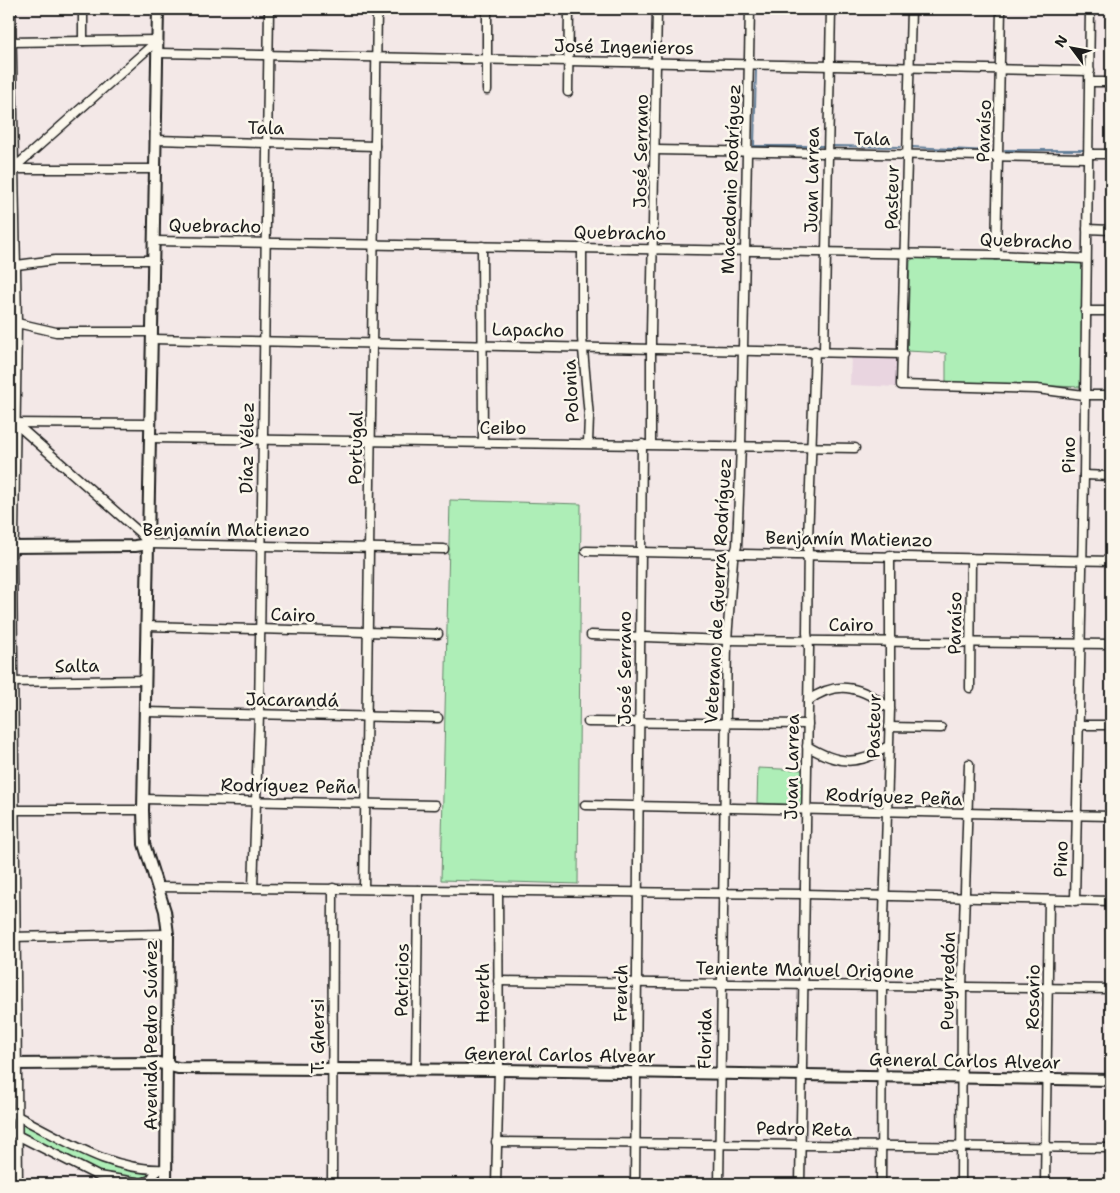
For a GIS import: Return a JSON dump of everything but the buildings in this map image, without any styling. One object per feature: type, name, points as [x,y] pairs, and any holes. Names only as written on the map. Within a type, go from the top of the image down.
[{"type":"street","points":[[12,9],[10,42],[13,325],[11,810],[13,1064],[19,1136],[18,1184]]},
{"type":"street","points":[[83,9],[83,41]]},
{"type":"street","name":"Avenida Pedro Suárez","points":[[158,9],[143,804],[144,844],[158,886],[168,934],[168,1066],[162,1169],[166,1184]]},
{"type":"street","name":"Díaz Vélez","points":[[253,888],[260,629],[264,242],[269,9]]},
{"type":"street","name":"Portugal","points":[[364,888],[377,9]]},
{"type":"street","points":[[487,9],[487,90]]},
{"type":"street","points":[[568,92],[569,9]]},
{"type":"street","name":"José Serrano","points":[[651,444],[657,9]]},
{"type":"street","name":"Macedonio Rodríguez","points":[[742,349],[750,9]]},
{"type":"street","name":"Juan Larrea","points":[[800,1184],[811,447],[826,252],[831,9]]},
{"type":"street","name":"Pasteur","points":[[911,9],[901,385],[1037,389],[1084,395]]},
{"type":"street","name":"Paraíso","points":[[996,255],[1001,9]]},
{"type":"street","name":"Pino","points":[[1074,901],[1081,644],[1090,9]]},
{"type":"street","points":[[10,42],[158,40]]},
{"type":"street","points":[[11,169],[158,40]]},
{"type":"street","name":"José Ingenieros","points":[[158,53],[1090,71]]},
{"type":"street","points":[[1090,82],[1111,82]]},
{"type":"street","name":"Tala","points":[[156,140],[375,146]]},
{"type":"street","name":"Tala","points":[[656,150],[998,156],[1088,156],[1111,154]]},
{"type":"street","points":[[11,169],[155,169]]},
{"type":"street","name":"Quebracho","points":[[1087,229],[1111,230]]},
{"type":"street","name":"Quebracho","points":[[154,240],[906,253],[1086,259]]},
{"type":"street","points":[[482,246],[483,442]]},
{"type":"street","name":"Polonia","points":[[582,248],[583,346],[589,417],[588,443]]},
{"type":"street","points":[[12,267],[56,260],[154,260]]},
{"type":"street","points":[[1086,311],[1111,311]]},
{"type":"street","name":"Lapacho","points":[[13,325],[56,332],[264,339],[903,354]]},
{"type":"street","name":"Veterano de Guerra Rodríguez","points":[[722,894],[727,640],[735,553],[741,445],[742,349]]},
{"type":"street","points":[[1084,395],[1111,396]]},
{"type":"street","points":[[12,423],[150,424]]},
{"type":"street","points":[[12,423],[139,532],[149,544]]},
{"type":"street","name":"Ceibo","points":[[150,438],[855,448]]},
{"type":"street","name":"José Serrano","points":[[637,893],[640,806],[642,444]]},
{"type":"street","points":[[1084,475],[1111,476]]},
{"type":"street","name":"Benjamín Matienzo","points":[[11,547],[135,546],[149,544],[444,549]]},
{"type":"street","name":"Benjamín Matienzo","points":[[586,551],[1111,560]]},
{"type":"street","name":"Pasteur","points":[[881,1184],[882,986],[890,709],[890,556]]},
{"type":"street","name":"Paraíso","points":[[970,688],[971,558]]},
{"type":"street","name":"Cairo","points":[[147,626],[438,634]]},
{"type":"street","name":"Cairo","points":[[591,635],[727,640],[890,640],[1111,644]]},
{"type":"street","name":"Salta","points":[[11,682],[146,680]]},
{"type":"street","points":[[808,701],[818,694],[827,691],[860,690],[890,709]]},
{"type":"street","name":"Jacarandá","points":[[145,712],[438,718]]},
{"type":"street","points":[[588,722],[808,724]]},
{"type":"street","points":[[1079,725],[1111,725]]},
{"type":"street","points":[[889,727],[941,728]]},
{"type":"street","points":[[807,746],[833,760],[845,761],[867,758],[888,746]]},
{"type":"street","points":[[964,899],[969,764]]},
{"type":"street","name":"Rodríguez Peña","points":[[11,810],[255,800],[435,805]]},
{"type":"street","name":"Rodríguez Peña","points":[[585,805],[967,815],[1111,816]]},
{"type":"street","points":[[158,886],[804,894],[1111,901]]},
{"type":"street","name":"T. Ghersi","points":[[332,1184],[333,888]]},
{"type":"street","name":"Patricios","points":[[416,1070],[418,890]]},
{"type":"street","name":"Hoerth","points":[[496,1184],[499,1070],[498,891]]},
{"type":"street","name":"French","points":[[635,1184],[637,893]]},
{"type":"street","name":"Florida","points":[[719,1184],[722,894]]},
{"type":"street","name":"Pueyrredón","points":[[961,1184],[964,899]]},
{"type":"street","name":"Rosario","points":[[1045,1184],[1049,900]]},
{"type":"street","points":[[13,937],[168,934]]},
{"type":"street","name":"Teniente Manuel Origone","points":[[498,981],[1111,989]]},
{"type":"street","name":"General Carlos Alvear","points":[[13,1064],[159,1063],[178,1068],[499,1070],[720,1075],[962,1076],[1111,1080]]},
{"type":"street","points":[[9,1112],[100,1158],[162,1169]]},
{"type":"street","points":[[9,1131],[98,1176],[142,1183],[148,1182],[162,1169]]},
{"type":"street","name":"Pedro Reta","points":[[496,1142],[1111,1148]]},
{"type":"shaded area","points":[[851,354],[900,356],[898,387],[850,385]]},
{"type":"green space","points":[[915,257],[1081,261],[1084,266],[1081,387],[946,382],[946,353],[907,351],[910,261]]},
{"type":"green space","points":[[9,266],[15,267],[17,323],[9,326]]},
{"type":"green space","points":[[450,500],[581,504],[578,884],[441,880]]},
{"type":"green space","points":[[758,768],[804,770],[803,805],[757,803]]},
{"type":"green space","points":[[9,1112],[88,1153],[158,1170],[150,1180],[108,1178],[9,1131]]},
{"type":"waterway","points":[[756,69],[754,146],[823,146]]},
{"type":"waterway","points":[[831,146],[900,147]]},
{"type":"waterway","points":[[912,147],[988,151]]},
{"type":"waterway","points":[[1005,150],[1085,150]]},
{"type":"waterway","points":[[174,1182],[192,1184]]}]
